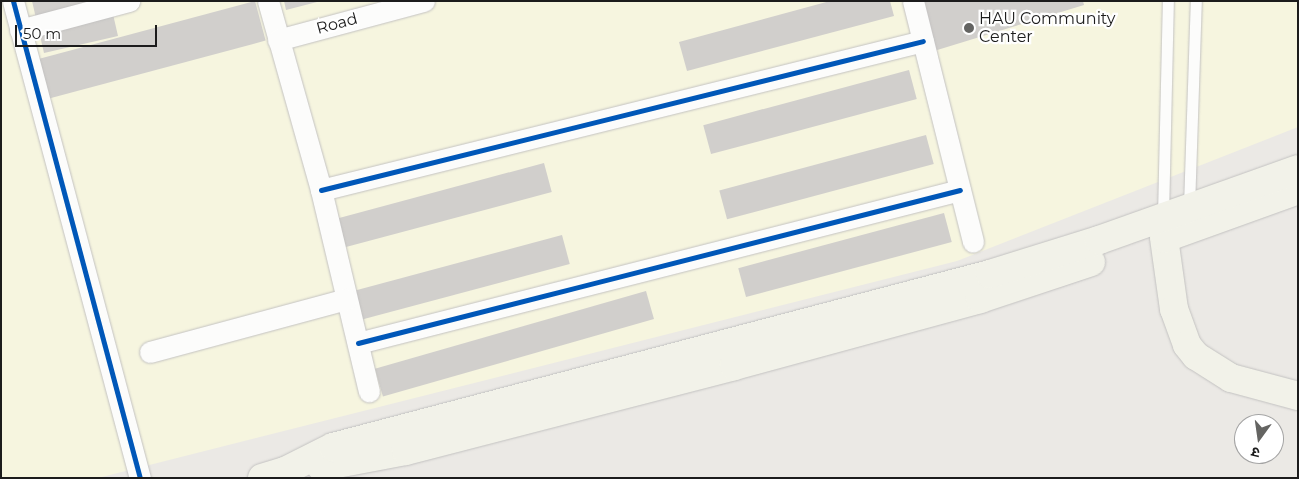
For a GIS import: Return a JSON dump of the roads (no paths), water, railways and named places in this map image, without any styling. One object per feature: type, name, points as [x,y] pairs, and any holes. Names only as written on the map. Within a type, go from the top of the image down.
[{"type":"main road","points":[[273,474],[334,466],[406,451],[980,300],[1176,224],[1298,168]]},
{"type":"main road","points":[[1176,224],[1298,190]]},
{"type":"main road","points":[[1176,224],[1174,309],[1191,351],[1210,367],[1231,378],[1298,396]]},
{"type":"street","points":[[13,1],[140,478]]},
{"type":"street","points":[[20,30],[129,1]]},
{"type":"street","points":[[268,1],[321,190],[369,391]]},
{"type":"street","name":"Road","points":[[278,40],[424,1]]},
{"type":"street","points":[[913,1],[973,242]]},
{"type":"street","points":[[321,190],[923,41]]},
{"type":"street","points":[[358,343],[960,190]]},
{"type":"street","points":[[150,352],[346,299]]},
{"type":"lane","points":[[1168,1],[1176,224]]},
{"type":"lane","points":[[1176,224],[1196,1]]},
{"type":"place","name":"HAU Community Center","points":[[969,28]]}]
